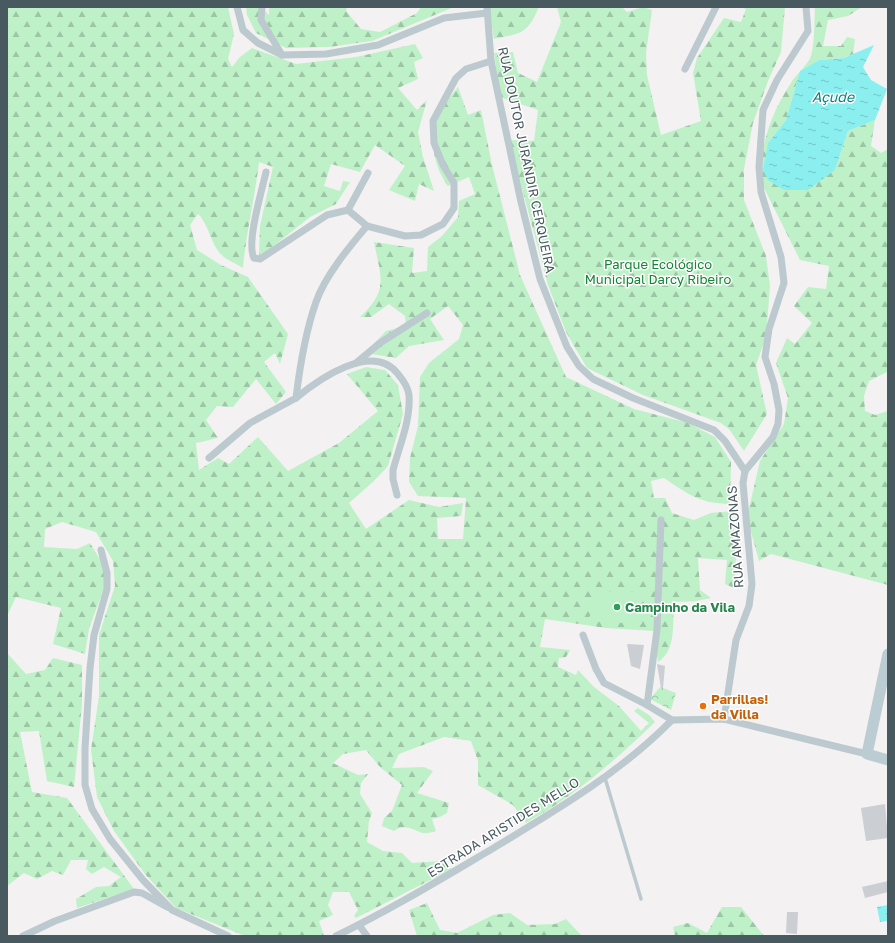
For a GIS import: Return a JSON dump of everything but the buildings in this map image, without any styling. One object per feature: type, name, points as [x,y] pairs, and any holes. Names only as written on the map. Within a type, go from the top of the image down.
[{"type":"street","points":[[237,7],[243,30],[258,44],[282,55],[326,54],[378,46],[444,18],[487,10]]},
{"type":"street","points":[[262,7],[262,20],[282,55]]},
{"type":"street","points":[[685,69],[716,7]]},
{"type":"street","points":[[745,470],[773,437],[778,424],[779,410],[774,384],[765,356],[769,329],[784,283],[781,257],[761,192],[759,167],[762,110],[777,80],[808,31],[806,7]]},
{"type":"street","name":"RUA DOUTOR JURANDIR CERQUEIRA","points":[[487,10],[491,61],[521,202],[540,279],[567,348],[579,366],[593,379],[633,398],[714,430],[725,441],[745,470]]},
{"type":"street","points":[[348,210],[368,226],[405,236],[421,235],[443,224],[454,208],[454,183],[443,164],[434,143],[433,121],[456,78],[466,69],[491,61]]},
{"type":"street","points":[[266,172],[254,225],[252,251],[254,258],[260,259],[327,215],[348,210],[368,173]]},
{"type":"street","points":[[296,398],[304,345],[316,301],[342,255],[368,226]]},
{"type":"street","points":[[356,364],[380,344],[427,313]]},
{"type":"street","points":[[209,458],[250,423],[296,398],[318,380],[337,370],[356,364],[374,361],[392,366],[404,382],[409,395],[407,417],[393,470],[393,479],[397,495]]},
{"type":"street","name":"RUA AMAZONAS","points":[[724,719],[736,640],[748,611],[752,584],[743,483],[745,470]]},
{"type":"street","points":[[647,705],[657,630],[661,520]]},
{"type":"street","points":[[101,550],[107,573],[108,589],[94,635],[90,668],[85,748],[85,785],[92,809],[110,840],[143,880],[172,910]]},
{"type":"street","points":[[583,635],[596,669],[604,683],[647,705],[672,720],[724,719],[888,760]]},
{"type":"street","points":[[867,754],[888,654]]},
{"type":"street","name":"ESTRADA ARISTIDES MELLO","points":[[336,936],[406,900],[525,829],[604,778],[647,746],[672,720]]},
{"type":"street","points":[[23,936],[55,921],[134,892],[142,894],[172,910],[228,936]]},
{"type":"street","points":[[359,924],[367,936]]},
{"type":"lane","points":[[604,778],[640,899]]},
{"type":"green space","points":[[7,7],[228,7],[234,34],[228,59],[232,67],[240,57],[252,48],[296,64],[356,57],[415,44],[423,58],[414,62],[418,79],[398,88],[417,110],[427,100],[418,132],[423,157],[434,191],[419,184],[415,201],[389,190],[405,166],[375,145],[360,172],[331,164],[324,186],[340,191],[343,181],[350,182],[336,204],[310,217],[266,252],[259,255],[260,226],[273,167],[259,162],[243,268],[219,252],[205,224],[198,214],[190,225],[197,250],[221,265],[248,277],[288,334],[280,364],[275,353],[264,362],[286,392],[276,404],[256,379],[233,407],[217,406],[206,420],[218,438],[196,443],[199,470],[218,458],[229,464],[258,437],[288,471],[339,443],[378,411],[347,374],[366,367],[385,370],[398,385],[403,414],[388,466],[374,481],[349,503],[366,529],[409,500],[439,507],[463,503],[461,516],[437,518],[438,539],[463,539],[466,498],[418,496],[409,482],[410,458],[418,426],[420,377],[429,363],[459,339],[463,325],[448,306],[430,319],[444,340],[409,346],[396,358],[365,353],[386,331],[406,326],[405,316],[389,304],[371,317],[360,317],[369,308],[379,291],[380,274],[374,242],[414,248],[412,273],[427,271],[428,247],[442,236],[458,217],[459,201],[475,194],[469,177],[448,186],[438,168],[435,159],[433,139],[434,129],[441,110],[458,87],[468,115],[481,110],[492,165],[520,275],[566,377],[634,409],[688,423],[715,437],[731,462],[730,504],[702,500],[680,489],[664,478],[651,481],[654,498],[665,498],[672,513],[694,520],[711,513],[732,511],[736,557],[734,588],[725,584],[727,560],[698,558],[700,590],[711,598],[696,601],[675,602],[671,643],[669,650],[664,657],[658,662],[654,631],[606,628],[545,619],[540,647],[570,650],[566,657],[559,658],[558,667],[576,675],[578,670],[594,687],[619,706],[641,731],[649,723],[634,711],[638,708],[649,715],[655,722],[594,777],[560,802],[526,823],[513,805],[478,785],[478,761],[471,741],[444,737],[399,754],[392,768],[424,767],[433,771],[417,793],[449,803],[447,813],[432,819],[436,831],[426,833],[405,827],[394,831],[382,826],[384,818],[392,811],[402,785],[380,767],[366,750],[343,754],[333,763],[358,775],[368,774],[361,783],[360,794],[372,813],[369,821],[367,842],[383,851],[402,853],[412,863],[441,861],[452,869],[356,918],[354,916],[358,910],[349,892],[333,892],[328,905],[333,915],[319,921],[324,936],[245,936],[176,908],[145,874],[114,831],[97,797],[91,750],[99,696],[99,635],[115,586],[113,561],[96,532],[62,522],[45,529],[44,547],[77,549],[90,543],[104,566],[105,585],[89,629],[85,654],[53,644],[61,608],[16,597],[7,616]]},
{"type":"green space","points":[[246,7],[261,7],[269,15],[269,7],[347,7],[346,11],[361,29],[380,32],[417,13],[421,7],[454,7],[372,41],[329,47],[286,48],[256,33],[247,15]]},
{"type":"green space","points":[[489,7],[539,7],[527,28],[517,34],[494,39]]},
{"type":"green space","name":"Parque Ecológico Municipal Darcy Ribeiro","points":[[557,7],[622,7],[627,12],[643,7],[652,10],[646,53],[647,75],[661,135],[701,121],[693,73],[697,58],[724,18],[741,22],[746,9],[741,7],[785,7],[781,52],[768,81],[753,123],[744,169],[744,200],[766,256],[770,286],[766,337],[756,365],[767,414],[744,451],[729,429],[721,423],[643,395],[587,368],[566,332],[548,285],[509,140],[534,141],[538,110],[500,97],[494,53],[513,52],[518,73],[537,82],[561,22]]},
{"type":"green space","points":[[815,7],[862,7],[848,16],[828,20],[823,46],[841,46],[847,37],[855,39],[853,54],[844,58],[819,60],[801,70],[811,56],[814,38]]},
{"type":"green space","points":[[800,72],[786,120],[768,143],[835,170],[848,131],[875,120],[871,146],[881,153],[888,149],[888,367],[887,372],[869,381],[864,396],[865,411],[875,415],[888,411],[888,585],[771,554],[759,561],[747,517],[760,461],[784,424],[788,398],[776,363],[787,338],[795,344],[812,323],[794,306],[808,287],[826,289],[829,266],[800,260],[762,184],[761,171],[764,145],[772,119],[784,94]]},
{"type":"green space","name":"Campinho da Vila","points":[[599,592],[639,592],[642,624],[588,621]]},
{"type":"green space","points":[[7,653],[26,674],[45,670],[53,658],[82,665],[82,704],[74,787],[47,781],[39,731],[20,732],[32,792],[67,798],[134,889],[77,908],[76,899],[96,887],[109,886],[121,877],[104,867],[92,874],[86,869],[88,860],[71,860],[63,875],[52,871],[37,879],[24,873],[7,886]]},
{"type":"green space","points":[[660,687],[676,693],[671,710],[650,699]]},
{"type":"green space","points":[[427,903],[440,930],[457,933],[493,915],[510,913],[527,925],[555,924],[566,919],[582,936],[417,936],[409,910]]},
{"type":"green space","points":[[722,907],[741,907],[764,936],[675,936],[673,927],[688,923],[707,933]]},
{"type":"water","name":"Açude","points":[[874,45],[863,67],[871,80],[887,89],[875,120],[848,131],[835,170],[808,190],[784,190],[768,180],[763,170],[768,143],[786,120],[800,71],[819,60],[844,58]]},
{"type":"water","points":[[888,905],[888,921],[880,922],[877,907]]},
{"type":"place","name":"Campinho da Vila","points":[[617,607]]},
{"type":"place","name":"Parrillas! da Villa","points":[[703,706]]}]
